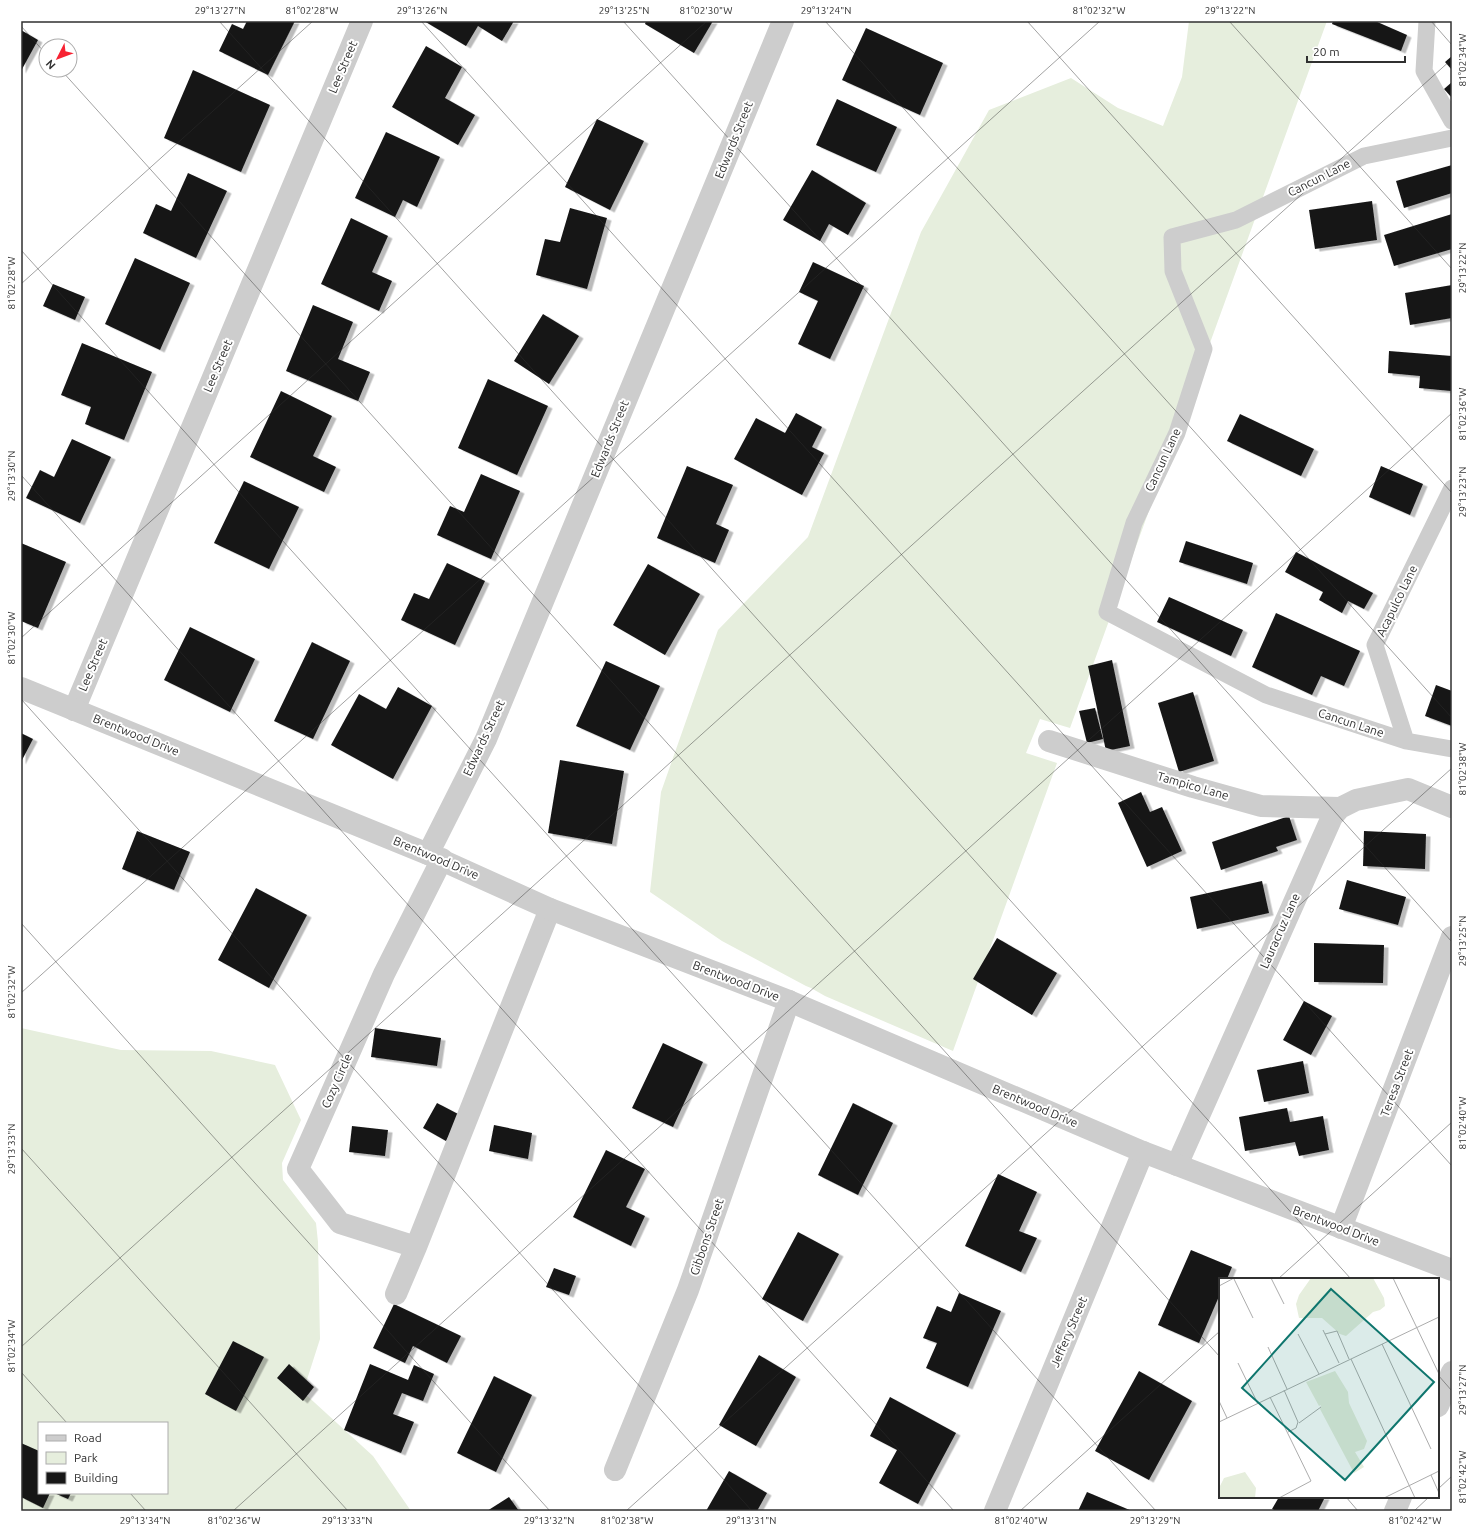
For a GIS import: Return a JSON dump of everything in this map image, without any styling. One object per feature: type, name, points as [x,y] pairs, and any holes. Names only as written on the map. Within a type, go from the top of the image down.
[{"type":"street","name":"Lee Street","points":[[74,710],[362,21]]},
{"type":"street","name":"Edwards Street","points":[[435,857],[486,739],[783,21]]},
{"type":"street","name":"Brentwood Drive","points":[[21,688],[435,857],[550,909],[789,1001],[1143,1152],[1452,1270]]},
{"type":"street","name":"Tampico Lane","points":[[1049,741],[1193,787],[1261,806],[1340,808]]},
{"type":"street","name":"Lauracruz Lane","points":[[1177,1165],[1332,817],[1340,808],[1356,800],[1408,789],[1452,807]]},
{"type":"street","name":"Cozy Circle","points":[[416,1247],[340,1223],[298,1169],[435,857]]},
{"type":"street","points":[[396,1294],[550,909]]},
{"type":"street","name":"Teresa Street","points":[[1341,1228],[1452,937]]},
{"type":"street","name":"Gibbons Street","points":[[615,1470],[688,1290],[789,1001]]},
{"type":"street","name":"Jeffery Street","points":[[995,1511],[1143,1152]]},
{"type":"street","points":[[1439,1404],[1452,1372]]},
{"type":"street","points":[[1395,1511],[1401,1498]]},
{"type":"lane","points":[[1427,21],[1424,71],[1452,121]]},
{"type":"lane","name":"Cancun Lane","points":[[1452,138],[1364,156],[1236,220],[1172,237],[1173,272],[1204,349],[1176,433],[1134,523],[1107,612],[1266,695],[1406,741],[1452,749]]},
{"type":"lane","name":"Acapulco Lane","points":[[1406,741],[1375,645],[1452,488]]},
{"type":"green space","points":[[1189,21],[1327,21],[1070,728],[1040,719],[1026,753],[1057,763],[953,1051],[825,996],[722,941],[650,892],[661,792],[718,630],[808,537],[921,232],[989,110],[1071,78],[1118,108],[1163,126],[1182,77]]},
{"type":"green space","points":[[21,1028],[121,1050],[211,1051],[275,1065],[301,1120],[282,1163],[283,1180],[316,1223],[318,1242],[320,1339],[303,1392],[373,1456],[411,1511],[21,1511]]},
{"type":"building","points":[[247,21],[295,21],[268,75],[219,51],[232,24],[243,29]]},
{"type":"building","points":[[424,21],[514,21],[502,41],[478,26],[466,46]]},
{"type":"building","points":[[646,21],[713,21],[694,53],[645,24]]},
{"type":"building","points":[[1333,21],[1375,21],[1407,35],[1401,51],[1332,24]]},
{"type":"building","points":[[866,28],[943,63],[920,115],[842,80]]},
{"type":"building","points":[[21,30],[38,40],[21,71]]},
{"type":"building","points":[[426,46],[462,67],[445,98],[475,115],[458,145],[392,107]]},
{"type":"building","points":[[1452,56],[1452,70],[1445,62]]},
{"type":"building","points":[[193,70],[270,105],[241,172],[164,138]]},
{"type":"building","points":[[1452,82],[1452,98],[1444,89]]},
{"type":"building","points":[[837,99],[897,127],[876,172],[816,145]]},
{"type":"building","points":[[597,119],[644,141],[610,210],[565,187]]},
{"type":"building","points":[[386,132],[440,157],[417,207],[403,200],[395,217],[355,198]]},
{"type":"building","points":[[1452,165],[1452,193],[1404,208],[1396,181]]},
{"type":"building","points":[[812,170],[866,203],[848,235],[829,224],[820,241],[783,220]]},
{"type":"building","points":[[188,173],[227,191],[196,258],[143,233],[156,204],[171,211]]},
{"type":"building","points":[[1372,201],[1377,240],[1315,249],[1309,210]]},
{"type":"building","points":[[570,208],[607,218],[587,289],[536,275],[545,239],[560,242]]},
{"type":"building","points":[[1452,214],[1452,249],[1394,266],[1384,235]]},
{"type":"building","points":[[351,218],[388,236],[372,272],[392,281],[379,311],[321,284]]},
{"type":"building","points":[[135,258],[190,283],[160,350],[105,324]]},
{"type":"building","points":[[813,262],[864,286],[830,359],[798,344],[818,301],[799,292]]},
{"type":"building","points":[[53,284],[85,297],[75,320],[43,306]]},
{"type":"building","points":[[1452,285],[1452,318],[1410,325],[1405,293]]},
{"type":"building","points":[[313,305],[353,322],[338,359],[370,372],[358,401],[286,371]]},
{"type":"building","points":[[543,314],[579,336],[549,384],[514,361]]},
{"type":"building","points":[[82,343],[152,372],[124,440],[85,424],[91,407],[61,395]]},
{"type":"building","points":[[1389,351],[1452,356],[1451,391],[1419,388],[1420,376],[1388,373]]},
{"type":"building","points":[[488,379],[548,406],[517,475],[458,448]]},
{"type":"building","points":[[281,391],[332,416],[313,456],[336,467],[324,492],[250,457]]},
{"type":"building","points":[[796,413],[822,427],[812,447],[824,453],[802,495],[734,459],[756,418],[785,433]]},
{"type":"building","points":[[1240,414],[1314,449],[1301,476],[1227,441]]},
{"type":"building","points":[[72,439],[111,457],[80,523],[26,498],[40,470],[54,477]]},
{"type":"building","points":[[687,466],[733,485],[716,524],[729,530],[715,563],[657,538]]},
{"type":"building","points":[[1381,466],[1423,484],[1410,515],[1369,497]]},
{"type":"building","points":[[481,474],[520,491],[491,559],[437,535],[450,506],[464,512]]},
{"type":"building","points":[[244,481],[299,507],[269,569],[214,543]]},
{"type":"building","points":[[1186,541],[1253,563],[1247,584],[1179,562]]},
{"type":"building","points":[[21,543],[66,562],[38,628],[21,621]]},
{"type":"building","points":[[1296,552],[1373,593],[1364,609],[1348,601],[1342,613],[1319,600],[1323,592],[1285,572]]},
{"type":"building","points":[[447,563],[485,581],[455,645],[401,620],[414,593],[429,599]]},
{"type":"building","points":[[648,564],[700,594],[665,655],[613,625]]},
{"type":"building","points":[[1169,597],[1243,630],[1231,656],[1157,622]]},
{"type":"building","points":[[1276,613],[1360,651],[1344,686],[1321,676],[1312,695],[1252,667]]},
{"type":"building","points":[[190,627],[255,659],[230,712],[164,680]]},
{"type":"building","points":[[312,642],[350,661],[313,739],[274,721]]},
{"type":"building","points":[[1112,660],[1130,746],[1106,751],[1088,666]]},
{"type":"building","points":[[606,661],[660,686],[630,750],[576,726]]},
{"type":"building","points":[[1436,685],[1452,691],[1452,726],[1425,716]]},
{"type":"building","points":[[398,687],[432,706],[393,779],[331,745],[359,694],[386,709]]},
{"type":"building","points":[[1193,692],[1214,761],[1179,772],[1158,703]]},
{"type":"building","points":[[1095,708],[1103,739],[1087,743],[1079,711]]},
{"type":"building","points":[[21,733],[33,739],[21,762]]},
{"type":"building","points":[[560,760],[624,771],[612,844],[548,833]]},
{"type":"building","points":[[1141,792],[1150,812],[1162,807],[1182,851],[1147,867],[1118,803]]},
{"type":"building","points":[[1289,816],[1297,840],[1276,847],[1278,851],[1221,870],[1212,842]]},
{"type":"building","points":[[137,831],[190,852],[174,890],[122,869]]},
{"type":"building","points":[[1364,831],[1426,834],[1425,869],[1363,866]]},
{"type":"building","points":[[1347,880],[1406,897],[1398,925],[1339,909]]},
{"type":"building","points":[[1262,881],[1269,913],[1197,929],[1190,897]]},
{"type":"building","points":[[256,888],[307,915],[269,988],[218,960]]},
{"type":"building","points":[[997,938],[1057,973],[1032,1015],[973,979]]},
{"type":"building","points":[[1314,943],[1384,945],[1383,983],[1314,982]]},
{"type":"building","points":[[1304,1001],[1332,1016],[1311,1055],[1283,1040]]},
{"type":"building","points":[[375,1028],[441,1038],[437,1066],[371,1057]]},
{"type":"building","points":[[663,1043],[703,1062],[673,1127],[632,1108]]},
{"type":"building","points":[[1303,1061],[1309,1093],[1264,1102],[1257,1070]]},
{"type":"building","points":[[437,1103],[460,1115],[446,1141],[423,1128]]},
{"type":"building","points":[[853,1103],[893,1123],[858,1195],[818,1175]]},
{"type":"building","points":[[1287,1108],[1290,1122],[1323,1116],[1329,1150],[1299,1156],[1295,1142],[1245,1151],[1239,1117]]},
{"type":"building","points":[[494,1125],[532,1133],[528,1159],[489,1151]]},
{"type":"building","points":[[352,1126],[388,1130],[385,1156],[349,1152]]},
{"type":"building","points":[[606,1150],[645,1169],[626,1207],[645,1216],[631,1246],[573,1217]]},
{"type":"building","points":[[998,1174],[1037,1192],[1019,1231],[1037,1238],[1021,1272],[965,1246]]},
{"type":"building","points":[[798,1232],[839,1254],[803,1321],[762,1299]]},
{"type":"building","points":[[1191,1250],[1232,1267],[1227,1278],[1219,1278],[1219,1296],[1199,1343],[1158,1325]]},
{"type":"building","points":[[554,1268],[576,1276],[569,1295],[546,1287]]},
{"type":"building","points":[[959,1293],[1001,1311],[968,1387],[926,1368],[937,1343],[923,1338],[937,1306],[951,1312]]},
{"type":"building","points":[[394,1304],[461,1336],[447,1363],[413,1346],[405,1363],[373,1348]]},
{"type":"building","points":[[233,1341],[264,1357],[236,1411],[205,1394]]},
{"type":"building","points":[[759,1355],[796,1377],[756,1446],[719,1425]]},
{"type":"building","points":[[289,1364],[314,1387],[303,1401],[277,1378]]},
{"type":"building","points":[[370,1364],[408,1380],[414,1365],[434,1374],[423,1401],[402,1393],[393,1414],[414,1422],[401,1453],[344,1430]]},
{"type":"building","points":[[1139,1371],[1192,1401],[1149,1480],[1095,1451]]},
{"type":"building","points":[[494,1376],[532,1395],[496,1472],[457,1453]]},
{"type":"building","points":[[890,1397],[956,1433],[918,1504],[879,1483],[897,1450],[870,1436]]},
{"type":"building","points":[[21,1443],[38,1451],[38,1494],[50,1494],[43,1508],[21,1497]]},
{"type":"building","points":[[729,1471],[767,1493],[757,1511],[706,1511]]},
{"type":"building","points":[[1087,1492],[1132,1511],[1078,1511]]},
{"type":"building","points":[[56,1494],[70,1494],[68,1499]]},
{"type":"building","points":[[509,1497],[519,1511],[487,1511]]},
{"type":"building","points":[[1278,1498],[1324,1498],[1318,1511],[1276,1511],[1272,1509]]}]
